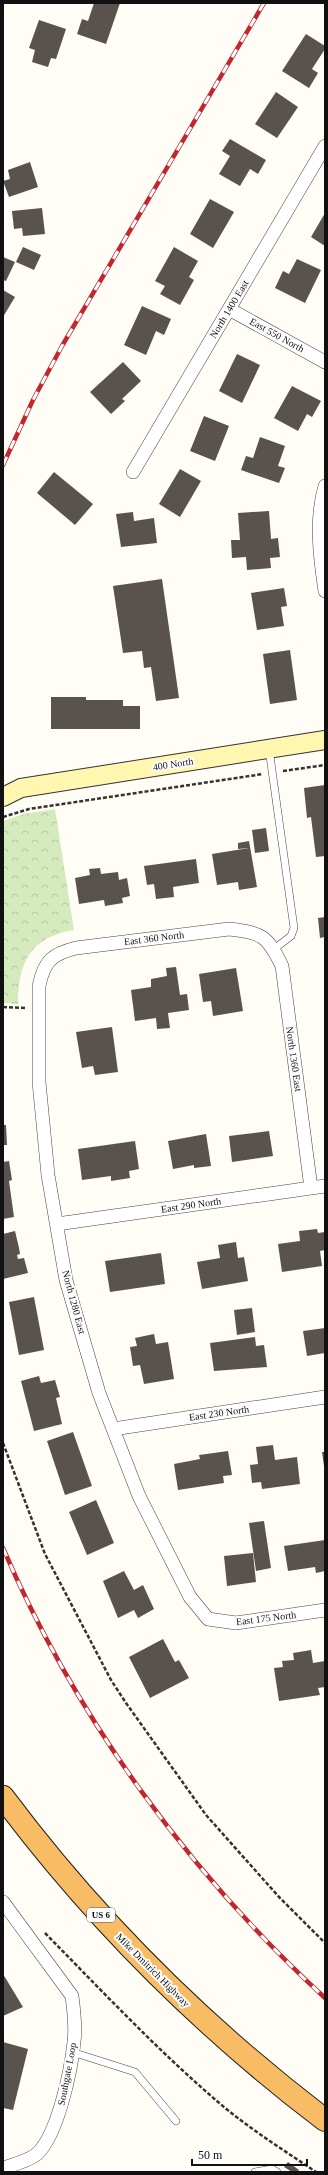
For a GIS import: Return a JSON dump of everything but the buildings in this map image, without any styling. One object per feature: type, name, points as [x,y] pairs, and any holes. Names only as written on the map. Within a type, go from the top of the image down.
[{"type":"highway","name":"Mike Dmitrich Highway","points":[[3,1798],[71,1882],[148,1966],[188,2005],[244,2055],[325,2120]]},
{"type":"main road","name":"400 North","points":[[3,797],[20,788],[325,740]]},
{"type":"main road","name":"400 North","points":[[3,784],[20,788]]},
{"type":"street","name":"North 1400 East","points":[[133,472],[325,146]]},
{"type":"street","name":"East 550 North","points":[[229,308],[325,362]]},
{"type":"street","points":[[325,486],[321,499],[320,555],[325,591]]},
{"type":"street","name":"East 360 North","points":[[48,961],[60,952],[76,948],[224,929],[248,931],[263,936]]},
{"type":"street","name":"North 1360 East","points":[[263,936],[274,949],[282,966],[311,1188]]},
{"type":"street","name":"North 1280 East","points":[[48,961],[42,971],[39,986],[39,1082],[48,1175],[66,1280],[99,1393],[139,1496],[186,1591],[208,1619]]},
{"type":"street","name":"East 290 North","points":[[57,1224],[325,1186]]},
{"type":"street","name":"East 230 North","points":[[113,1429],[325,1397]]},
{"type":"street","name":"East 175 North","points":[[208,1619],[236,1623],[325,1610]]},
{"type":"street","name":"Southgate Loop","points":[[3,1902],[72,1996],[74,2013],[74,2042],[72,2052],[59,2115],[48,2140],[36,2154],[3,2168]]},
{"type":"lane","points":[[269,749],[294,928],[290,936],[274,949]]},
{"type":"lane","points":[[72,2052],[135,2072],[176,2122]]},
{"type":"lane","points":[[255,2172],[272,2169],[277,2172]]},
{"type":"path","points":[[3,817],[29,809],[325,765]]},
{"type":"path","points":[[3,1006],[25,1008]]},
{"type":"path","points":[[3,1443],[45,1554],[111,1680],[206,1815],[278,1897],[325,1944]]},
{"type":"path","points":[[41,1929],[90,1980],[206,2091],[241,2121],[316,2172]]},
{"type":"green space","points":[[55,809],[74,930],[47,939],[37,946],[24,964],[19,989],[18,1004],[3,1003],[3,821],[23,814]]},
{"type":"railway","points":[[3,465],[33,400],[62,346],[264,3]]},
{"type":"railway","points":[[3,1548],[32,1611],[65,1672],[101,1732],[140,1790],[183,1846],[228,1899],[275,1950],[325,1998]]}]
